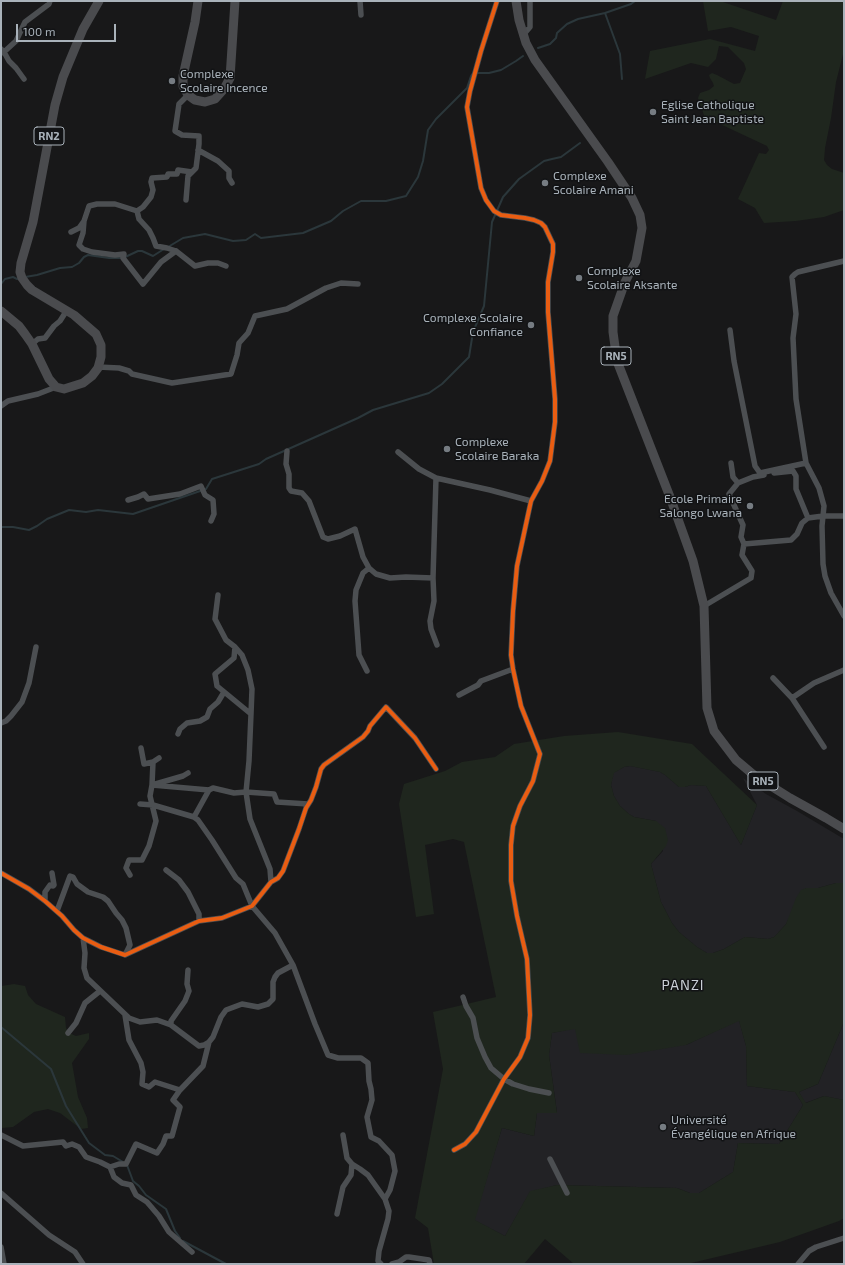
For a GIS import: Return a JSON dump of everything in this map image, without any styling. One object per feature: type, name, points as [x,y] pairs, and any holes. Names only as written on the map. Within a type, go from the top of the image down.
[{"type":"highway","name":"RN2","points":[[98,367],[101,357],[100,345],[96,334],[74,314],[26,285],[20,272],[21,263],[33,222],[55,105],[61,84],[83,29],[99,1]]},
{"type":"highway","points":[[198,1],[183,76],[183,86],[188,95],[195,100],[205,102],[215,99],[224,89],[230,78],[235,1]]},
{"type":"highway","name":"RN5","points":[[516,1],[518,20],[526,43],[535,60],[608,162],[632,198],[640,215],[642,228],[641,243],[636,261],[625,282],[613,316],[612,332],[617,361],[670,497],[693,561],[704,606],[707,708],[714,730],[736,760],[755,776],[844,829]]},
{"type":"highway","points":[[1,311],[19,326],[32,344],[49,379],[56,387],[64,389],[83,383],[92,376],[98,367]]},
{"type":"street","points":[[24,79],[2,51],[16,41],[25,22],[49,4],[50,1]]},
{"type":"street","points":[[360,1],[362,15]]},
{"type":"street","points":[[454,1150],[465,1144],[476,1132],[504,1079],[520,1057],[528,1038],[530,1015],[527,959],[517,916],[511,880],[511,845],[513,826],[520,806],[533,781],[540,754],[521,706],[511,655],[517,566],[531,501],[542,481],[550,460],[555,422],[555,399],[548,312],[548,282],[553,252],[552,244],[545,227],[541,223],[525,218],[501,215],[494,211],[486,200],[481,188],[467,107],[470,91],[497,1]]},
{"type":"street","points":[[524,34],[530,27],[530,1]]},
{"type":"street","points":[[186,200],[188,176],[196,168],[199,136],[182,135],[174,131],[179,104],[188,95]]},
{"type":"street","points":[[198,150],[218,161],[229,171],[229,178],[232,183]]},
{"type":"street","points":[[176,251],[162,262],[143,284],[123,258],[124,254],[115,255],[92,252],[79,246],[83,233],[84,221],[89,206],[98,204],[115,204],[137,211],[144,207],[151,197],[153,190],[151,182],[152,178],[167,177],[168,174],[177,174],[178,170],[192,172]]},
{"type":"street","points":[[137,211],[139,219],[149,230],[156,246],[176,251],[195,266],[208,263],[218,263],[226,266]]},
{"type":"street","points":[[70,232],[79,228],[84,221]]},
{"type":"street","points":[[844,261],[798,272],[792,277],[796,314],[793,338],[796,399],[806,463],[819,488],[824,506],[823,564],[829,586],[842,607],[844,616]]},
{"type":"street","points":[[98,367],[119,368],[129,371],[132,374],[172,383],[231,374],[239,343],[248,334],[255,316],[287,309],[326,288],[341,283],[358,284]]},
{"type":"street","points":[[32,344],[38,339],[44,338],[60,321],[67,310]]},
{"type":"street","points":[[730,330],[734,361],[756,466],[760,473],[806,463]]},
{"type":"street","points":[[1,406],[8,401],[38,394],[56,387]]},
{"type":"street","points":[[287,451],[286,464],[289,488],[291,491],[302,493],[309,501],[323,537],[328,539],[340,536],[355,529],[363,557],[369,568],[376,574],[390,578],[433,578]]},
{"type":"street","points":[[398,452],[419,469],[436,478],[531,501]]},
{"type":"street","points":[[731,462],[733,477],[738,483]]},
{"type":"street","points":[[704,606],[751,578],[752,571],[742,555],[744,544],[741,537],[744,525],[729,494],[738,483],[753,476],[793,470],[796,476],[796,489],[808,518]]},
{"type":"street","points":[[436,478],[433,578],[434,601],[430,621],[431,629],[437,645]]},
{"type":"street","points":[[128,500],[144,494],[148,499],[180,494],[201,486],[205,495],[213,500],[214,514],[211,521]]},
{"type":"street","points":[[744,544],[791,540],[798,534],[802,523],[808,518],[844,516]]},
{"type":"street","points":[[367,671],[359,655],[355,601],[356,590],[363,573],[369,568]]},
{"type":"street","points":[[218,596],[215,619],[226,640],[242,655],[248,670],[252,689],[246,792],[250,819],[270,868],[271,882]]},
{"type":"street","points":[[1,723],[6,721],[11,716],[22,702],[29,683],[36,646]]},
{"type":"street","points":[[235,648],[234,658],[215,674],[217,686],[250,714]]},
{"type":"street","points":[[459,695],[478,685],[481,681],[513,669]]},
{"type":"street","points":[[792,698],[814,683],[844,670]]},
{"type":"street","points":[[773,678],[792,698],[824,747]]},
{"type":"street","points":[[178,734],[180,729],[186,723],[200,721],[207,717],[210,709],[218,702],[224,692]]},
{"type":"street","points":[[1,873],[29,889],[46,901],[83,938],[101,947],[125,955],[199,920],[222,918],[252,906],[271,882],[278,878],[288,860],[306,808],[316,787],[321,769],[324,765],[363,737],[386,707],[415,738],[436,769]]},
{"type":"street","points":[[141,748],[144,764],[153,762],[159,758]]},
{"type":"street","points":[[130,875],[126,868],[129,860],[142,860],[149,846],[156,821],[150,796],[153,762]]},
{"type":"street","points":[[152,785],[183,776],[188,773]]},
{"type":"street","points":[[152,785],[209,790],[212,788],[234,793],[246,792],[274,794],[277,802],[308,804]]},
{"type":"street","points":[[194,817],[209,790]]},
{"type":"street","points":[[140,804],[153,805],[194,817],[212,840],[236,878],[243,884],[252,906],[275,933],[292,965],[328,1055],[338,1058],[361,1058],[368,1063],[372,1100],[367,1117],[370,1132],[372,1137],[379,1141],[392,1155],[394,1171],[390,1190],[385,1199]]},
{"type":"street","points":[[166,870],[178,880],[188,892],[199,914],[199,920]]},
{"type":"street","points":[[46,901],[45,892],[50,885],[54,886],[52,873]]},
{"type":"street","points":[[57,911],[70,876],[73,877],[77,884],[88,892],[103,897],[108,901],[122,920],[126,928],[130,945],[125,955]]},
{"type":"street","points":[[83,938],[85,973],[87,978],[100,992],[129,1018],[140,1022],[157,1020],[171,1025],[199,1046],[209,1042],[213,1037],[221,1017],[226,1010],[242,1004],[258,1006],[268,1004],[273,998],[273,982],[278,973],[292,965]]},
{"type":"street","points":[[171,1025],[171,1021],[189,991],[187,984],[188,970]]},
{"type":"street","points":[[68,1033],[76,1023],[85,1003],[100,992]]},
{"type":"street","points":[[463,997],[473,1018],[477,1038],[491,1068],[504,1079],[513,1084],[529,1090],[549,1093]]},
{"type":"street","points":[[125,1014],[129,1040],[141,1063],[143,1072],[142,1084],[149,1086],[155,1082],[180,1090]]},
{"type":"street","points":[[110,1167],[119,1164],[126,1164],[136,1144],[156,1153],[163,1144],[166,1136],[172,1136],[180,1107],[173,1100],[180,1090],[203,1066],[209,1042]]},
{"type":"street","points":[[1,1135],[23,1146],[63,1142],[66,1146],[72,1144],[79,1147],[86,1157],[110,1167],[114,1177],[122,1183],[131,1185],[136,1195],[147,1202],[159,1216],[169,1232],[192,1252]]},
{"type":"street","points":[[343,1135],[347,1158],[352,1164],[368,1175],[385,1199],[389,1211],[379,1251],[378,1261],[381,1264]]},
{"type":"street","points":[[550,1159],[567,1193]]},
{"type":"street","points":[[337,1214],[343,1191],[342,1187],[351,1175],[352,1164]]},
{"type":"street","points":[[1,1193],[49,1235],[75,1252],[82,1264]]},
{"type":"street","points":[[798,1264],[809,1251],[816,1247],[844,1238]]},
{"type":"street","points":[[1,1248],[4,1264]]},
{"type":"street","points":[[392,1264],[409,1257],[429,1260],[430,1264]]},
{"type":"shaded area","points":[[703,1],[720,1],[776,20],[783,1],[844,1],[844,50],[836,82],[824,160],[832,169],[844,173],[844,210],[824,217],[764,223],[755,208],[738,199],[759,153],[766,154],[769,150],[767,146],[718,123],[706,121],[698,98],[700,93],[709,90],[714,86],[709,75],[712,73],[734,84],[740,83],[746,69],[744,63],[728,47],[719,46],[716,59],[708,67],[691,63],[645,79],[650,51],[710,39],[755,51],[759,36],[731,27],[708,31]]},
{"type":"shaded area","points":[[618,732],[692,744],[757,805],[741,845],[706,786],[691,785],[679,787],[660,772],[630,766],[624,767],[614,773],[611,785],[614,796],[620,806],[634,817],[656,821],[665,828],[668,840],[666,846],[651,864],[661,902],[672,923],[679,932],[707,953],[713,953],[724,949],[745,937],[768,939],[774,937],[786,924],[796,898],[801,890],[806,888],[818,888],[836,883],[844,883],[844,1022],[818,1084],[799,1092],[806,1103],[824,1096],[844,1100],[844,1218],[839,1221],[780,1242],[687,1264],[574,1264],[545,1239],[524,1264],[434,1264],[428,1228],[415,1218],[443,1069],[433,1012],[496,997],[464,842],[453,839],[425,845],[434,914],[416,917],[399,804],[404,784],[445,771],[462,762],[495,757],[514,744],[564,736]],"holes":[[[739,1021],[746,1046],[747,1086],[795,1092],[803,1105],[779,1144],[738,1143],[733,1172],[699,1193],[690,1193],[677,1188],[557,1185],[530,1191],[505,1236],[475,1220],[502,1128],[534,1136],[537,1113],[557,1113],[549,1055],[552,1033],[575,1029],[580,1053],[626,1055],[686,1045]]]},
{"type":"shaded area","points":[[630,766],[660,772],[679,787],[691,785],[706,786],[741,845],[757,805],[743,778],[766,794],[844,839],[844,883],[836,883],[818,888],[806,888],[786,924],[774,937],[768,939],[745,937],[724,949],[713,953],[707,953],[679,932],[672,923],[661,902],[651,864],[663,851],[656,821],[634,817],[620,806],[614,796],[611,785],[613,773],[624,767]]},
{"type":"shaded area","points":[[14,984],[25,986],[28,995],[36,1004],[65,1017],[66,1028],[69,1033],[76,1036],[89,1033],[89,1039],[72,1063],[78,1097],[87,1118],[88,1128],[81,1129],[60,1113],[48,1109],[34,1112],[13,1127],[1,1128],[1,986]]},
{"type":"shaded area","name":"Université Évangélique en Afrique","points":[[739,1020],[746,1046],[747,1086],[795,1092],[803,1105],[779,1144],[738,1143],[733,1172],[699,1193],[690,1193],[677,1188],[557,1185],[530,1192],[505,1236],[474,1220],[502,1128],[534,1136],[537,1113],[557,1112],[549,1055],[552,1033],[575,1028],[686,1045]]},
{"type":"shaded area","name":"Université Évangélique en Afrique","points":[[844,1022],[844,1100],[824,1096],[805,1103],[799,1092],[818,1084]]},
{"type":"waterway","points":[[538,48],[550,44],[556,38],[557,33],[567,24],[578,19],[605,13],[631,4],[635,1]]},
{"type":"waterway","points":[[605,13],[620,54],[622,79]]},
{"type":"waterway","points":[[168,247],[183,238],[205,234],[233,241],[246,240],[255,234],[261,238],[303,233],[331,221],[343,211],[361,201],[386,201],[406,196],[418,177],[423,161],[428,130],[436,119],[467,88],[473,73],[489,73],[501,70],[523,56]]},
{"type":"waterway","points":[[1,527],[13,527],[29,530],[47,519],[69,510],[86,512],[98,510],[133,514],[206,489],[212,479],[259,464],[266,459],[373,410],[429,393],[442,384],[469,357],[473,332],[484,306],[492,222],[503,197],[519,179],[544,161],[561,157],[580,143]]},
{"type":"waterway","points":[[25,277],[60,268],[72,267],[88,255],[123,258],[138,251],[142,251],[153,256],[164,249]]},
{"type":"waterway","points":[[1,284],[5,279],[13,277],[17,279]]},
{"type":"waterway","points":[[1,1027],[51,1069],[66,1106],[89,1143],[105,1155],[113,1156],[123,1162]]},
{"type":"waterway","points":[[127,1165],[133,1181],[146,1195],[166,1209],[175,1231],[180,1238]]},
{"type":"waterway","points":[[183,1241],[226,1264]]},
{"type":"cycle path","points":[[454,1150],[465,1144],[476,1132],[504,1079],[520,1057],[528,1038],[530,1015],[527,959],[511,881],[511,845],[513,826],[520,806],[533,781],[540,754],[521,706],[511,655],[517,566],[531,501],[542,481],[550,461],[555,422],[555,399],[548,312],[548,282],[553,244],[545,227],[541,223],[525,218],[501,215],[494,211],[486,200],[481,188],[467,107],[481,51],[497,1]]},
{"type":"cycle path","points":[[1,873],[29,889],[45,901],[83,938],[101,947],[125,955],[199,921],[222,918],[252,906],[271,882],[278,878],[283,871],[306,808],[316,787],[321,769],[324,765],[363,737],[386,707],[415,738],[436,769]]},
{"type":"place","name":"Complexe Scolaire Incence","points":[[172,81]]},
{"type":"place","name":"Eglise Catholique Saint Jean Baptiste","points":[[653,112]]},
{"type":"place","name":"Complexe Scolaire Amani","points":[[545,183]]},
{"type":"place","name":"Complexe Scolaire Aksante","points":[[579,278]]},
{"type":"place","name":"Complexe Scolaire Confiance","points":[[531,325]]},
{"type":"place","name":"Complexe Scolaire Baraka","points":[[447,449]]},
{"type":"place","name":"Ecole Primaire Salongo Lwana","points":[[750,506]]},
{"type":"place","name":"Université Évangélique en Afrique","points":[[663,1127]]},
{"type":"district","name":"PANZI","points":[[683,985]]}]
